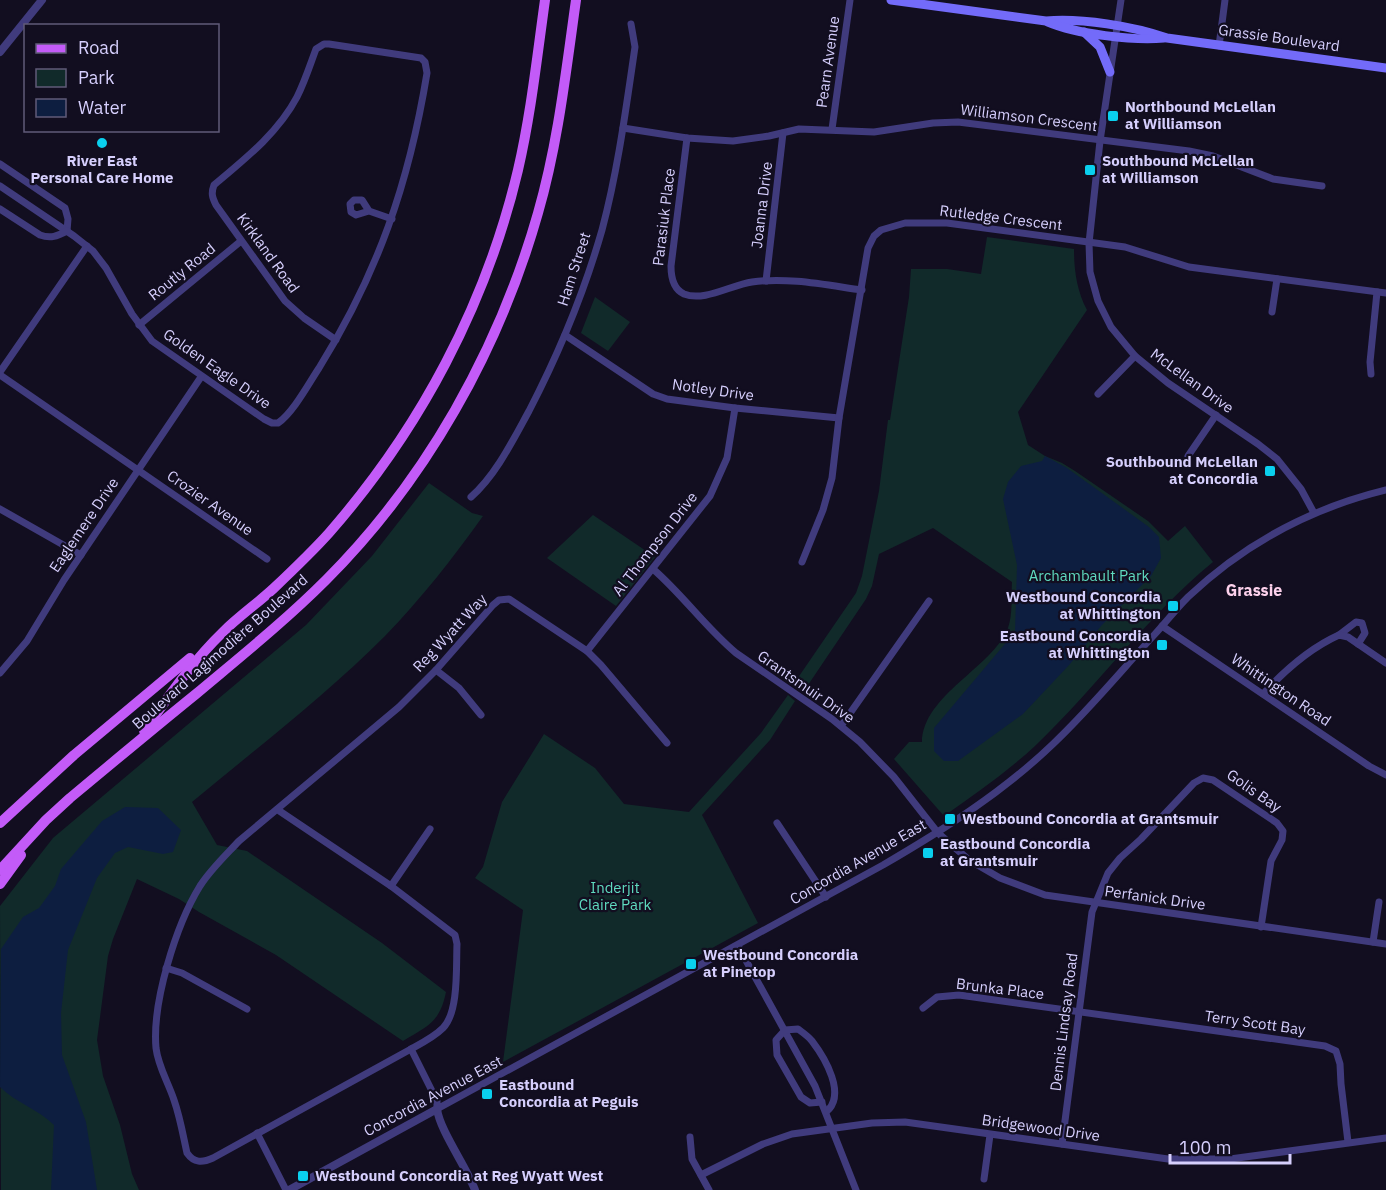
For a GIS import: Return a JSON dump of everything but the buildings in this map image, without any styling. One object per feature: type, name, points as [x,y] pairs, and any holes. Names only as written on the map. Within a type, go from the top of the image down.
[{"type":"main road","name":"Boulevard Lagimodière Boulevard","points":[[0,870],[46,820],[263,638],[327,579],[393,503],[443,431],[487,350],[526,252],[539,212],[557,134],[577,0]]},
{"type":"main road","name":"Grassie Boulevard","points":[[891,0],[1046,21],[1064,20],[1117,31],[1145,40],[1167,38],[1386,68]]},
{"type":"main road","name":"Boulevard Lagimodière Boulevard","points":[[136,744],[186,671],[223,631],[274,588],[328,533],[396,447],[441,372],[470,313],[505,220],[527,124],[544,3]]},
{"type":"main road","name":"Grassie Boulevard","points":[[1046,21],[1063,29],[1084,32],[1117,31]]},
{"type":"main road","points":[[1084,32],[1100,47],[1110,72]]},
{"type":"main road","points":[[0,823],[74,755],[223,631]]},
{"type":"main road","points":[[0,884],[46,820]]},
{"type":"street","points":[[0,52],[42,0]]},
{"type":"street","name":"Pearn Avenue","points":[[832,129],[850,0]]},
{"type":"street","name":"McLellan Drive","points":[[1121,0],[1100,141],[1089,243],[1090,272],[1098,301],[1111,327],[1135,356],[1160,377],[1277,459],[1301,489],[1314,513]]},
{"type":"street","points":[[1219,46],[1225,0]]},
{"type":"street","name":"Ham Street","points":[[471,497],[482,487],[518,432],[545,381],[576,308],[602,228],[623,128],[636,46],[631,24]]},
{"type":"street","name":"Golden Eagle Drive","points":[[0,186],[87,246],[106,268],[139,325],[152,341],[264,419],[278,423],[287,414],[336,340],[365,285],[392,219],[418,124],[427,73],[425,62],[414,56],[329,44],[316,49],[306,79],[284,117],[253,152],[214,185],[212,197]]},
{"type":"street","name":"Williamson Crescent","points":[[623,128],[687,138],[733,141],[799,129],[874,132],[933,123],[958,122],[1189,151],[1212,156],[1273,179],[1322,186]]},
{"type":"street","name":"Joanna Drive","points":[[766,281],[783,133]]},
{"type":"street","name":"Parasiuk Place","points":[[687,138],[671,266],[671,275],[679,291],[702,296],[738,284],[766,281],[797,282],[862,290]]},
{"type":"street","points":[[0,164],[65,208],[68,219],[67,231],[47,238],[0,209]]},
{"type":"street","name":"Kirkland Road","points":[[212,197],[285,301],[304,318],[336,340]]},
{"type":"street","points":[[369,211],[392,219]]},
{"type":"street","name":"Rutledge Crescent","points":[[802,562],[823,510],[832,478],[839,418],[868,248],[874,236],[881,230],[905,223],[947,223],[1140,251],[1189,267],[1386,294]]},
{"type":"street","name":"Routly Road","points":[[139,325],[241,241]]},
{"type":"street","name":"Eaglemere Drive","points":[[0,673],[27,641],[64,580],[138,469],[0,374],[87,246]]},
{"type":"street","points":[[1272,312],[1277,279]]},
{"type":"street","points":[[1371,374],[1370,363],[1377,292]]},
{"type":"street","name":"Notley Drive","points":[[565,335],[653,394],[667,399],[839,418]]},
{"type":"street","points":[[1098,394],[1135,356]]},
{"type":"street","points":[[138,469],[201,377]]},
{"type":"street","name":"Al Thompson Drive","points":[[587,651],[694,518],[715,486],[727,458],[735,408]]},
{"type":"street","points":[[1188,456],[1216,416]]},
{"type":"street","name":"Crozier Avenue","points":[[138,469],[267,559]]},
{"type":"street","name":"Concordia Avenue East","points":[[288,1190],[738,946],[938,833],[989,798],[1050,747],[1077,721],[1187,598],[1222,567],[1263,540],[1314,513],[1361,496],[1386,490]]},
{"type":"street","points":[[0,510],[81,555]]},
{"type":"street","name":"Grantsmuir Drive","points":[[653,569],[681,594],[729,648],[841,726],[860,742],[894,777],[938,833]]},
{"type":"street","name":"Reg Wyatt Way","points":[[278,810],[391,886],[458,939],[452,1015],[445,1026],[434,1036],[207,1160],[199,1162],[191,1159],[187,1153],[174,1101],[156,1047],[166,968],[189,906],[215,865],[239,841],[399,707],[436,670],[493,605],[504,599],[516,604],[587,651],[667,743]]},
{"type":"street","points":[[841,726],[929,601]]},
{"type":"street","points":[[1263,694],[1281,674],[1304,656],[1356,622],[1362,623],[1365,633],[1358,644]]},
{"type":"street","name":"Whittington Road","points":[[1162,626],[1369,766],[1386,775]]},
{"type":"street","points":[[1339,635],[1358,644],[1386,663]]},
{"type":"street","points":[[436,670],[459,688],[481,715]]},
{"type":"street","name":"Golis Bay","points":[[1095,904],[1108,873],[1120,858],[1194,783],[1203,778],[1213,780],[1277,823],[1283,831],[1282,840],[1271,861],[1261,927]]},
{"type":"street","points":[[777,823],[826,897]]},
{"type":"street","points":[[391,886],[430,829]]},
{"type":"street","name":"Perfanick Drive","points":[[938,833],[969,860],[1011,883],[1044,895],[1386,944]]},
{"type":"street","points":[[1373,942],[1379,902]]},
{"type":"street","name":"Dennis Lindsay Road","points":[[1062,1144],[1078,1012],[1095,904]]},
{"type":"street","points":[[738,946],[822,1102],[856,1190]]},
{"type":"street","points":[[166,968],[182,972],[247,1009]]},
{"type":"street","name":"Brunka Place","points":[[923,1008],[937,996],[959,995],[1078,1012]]},
{"type":"street","name":"Terry Scott Bay","points":[[1078,1012],[1325,1046],[1336,1052],[1340,1064],[1348,1142]]},
{"type":"street","points":[[822,1102],[810,1103],[801,1097],[777,1055],[776,1040],[785,1030],[798,1029],[812,1040],[833,1077],[836,1095],[831,1108],[826,1112]]},
{"type":"street","points":[[411,1049],[437,1101],[438,1119],[468,1171],[476,1190]]},
{"type":"street","name":"Bridgewood Drive","points":[[701,1175],[763,1144],[792,1134],[833,1130],[872,1122],[904,1122],[1168,1159],[1230,1159],[1386,1138]]},
{"type":"street","points":[[257,1133],[288,1190]]},
{"type":"street","points":[[984,1179],[990,1135]]},
{"type":"street","points":[[690,1137],[692,1159],[710,1190]]},
{"type":"green space","name":"Archambault Park","points":[[987,237],[1074,249],[1077,281],[1087,310],[1018,412],[1028,445],[1075,471],[1148,521],[1168,541],[1185,526],[1213,562],[1166,605],[1035,746],[1002,774],[944,816],[894,759],[909,742],[922,742],[925,725],[934,710],[1000,642],[1010,623],[1012,582],[933,528],[879,554],[872,586],[866,599],[806,688],[802,691],[793,685],[856,593],[862,576],[879,491],[888,420],[890,420],[909,297],[911,269],[947,269],[981,274]]},
{"type":"green space","points":[[595,297],[630,322],[608,351],[581,333]]},
{"type":"green space","points":[[429,483],[472,513],[483,516],[436,578],[385,636],[339,680],[192,802],[217,845],[247,851],[382,943],[446,992],[436,1017],[426,1027],[403,1041],[276,955],[179,899],[137,879],[108,956],[97,1040],[103,1076],[120,1125],[132,1174],[139,1190],[1,1190],[0,906],[53,838],[306,625],[372,556]]},
{"type":"green space","points":[[593,515],[655,557],[616,606],[547,558]]},
{"type":"green space","name":"Inderjit Claire Park","points":[[788,695],[795,701],[770,740],[702,815],[758,923],[503,1062],[523,910],[475,878],[483,867],[502,802],[544,734],[595,768],[624,804],[689,812],[761,733]]},
{"type":"water","points":[[1045,456],[1067,468],[1149,527],[1159,537],[1161,558],[1151,576],[1101,626],[1070,664],[1023,714],[958,761],[944,761],[934,751],[934,728],[1015,632],[1017,565],[1003,499],[1008,482],[1021,466],[1042,461]]},
{"type":"water","points":[[125,807],[158,808],[181,830],[173,852],[163,854],[128,847],[115,853],[97,878],[68,950],[61,1013],[62,1055],[86,1122],[97,1190],[51,1190],[54,1125],[0,1087],[1,949],[23,917],[39,908],[55,886],[61,869],[102,821]]},
{"type":"place","name":"Northbound McLellan at Williamson","points":[[1113,116]]},
{"type":"place","name":"River East Personal Care Home","points":[[102,143]]},
{"type":"place","name":"Southbound McLellan at Williamson","points":[[1090,170]]},
{"type":"place","name":"Southbound McLellan at Concordia","points":[[1270,471]]},
{"type":"place","name":"Westbound Concordia at Whittington","points":[[1173,606]]},
{"type":"place","name":"Eastbound Concordia at Whittington","points":[[1162,645]]},
{"type":"place","name":"Westbound Concordia at Grantsmuir","points":[[950,819]]},
{"type":"place","name":"Eastbound Concordia at Grantsmuir","points":[[928,853]]},
{"type":"place","name":"Westbound Concordia at Pinetop","points":[[691,964]]},
{"type":"place","name":"Eastbound Concordia at Peguis","points":[[487,1094]]},
{"type":"place","name":"Westbound Concordia at Reg Wyatt West","points":[[303,1176]]},
{"type":"district","name":"Grassie","points":[[1254,590]]}]
